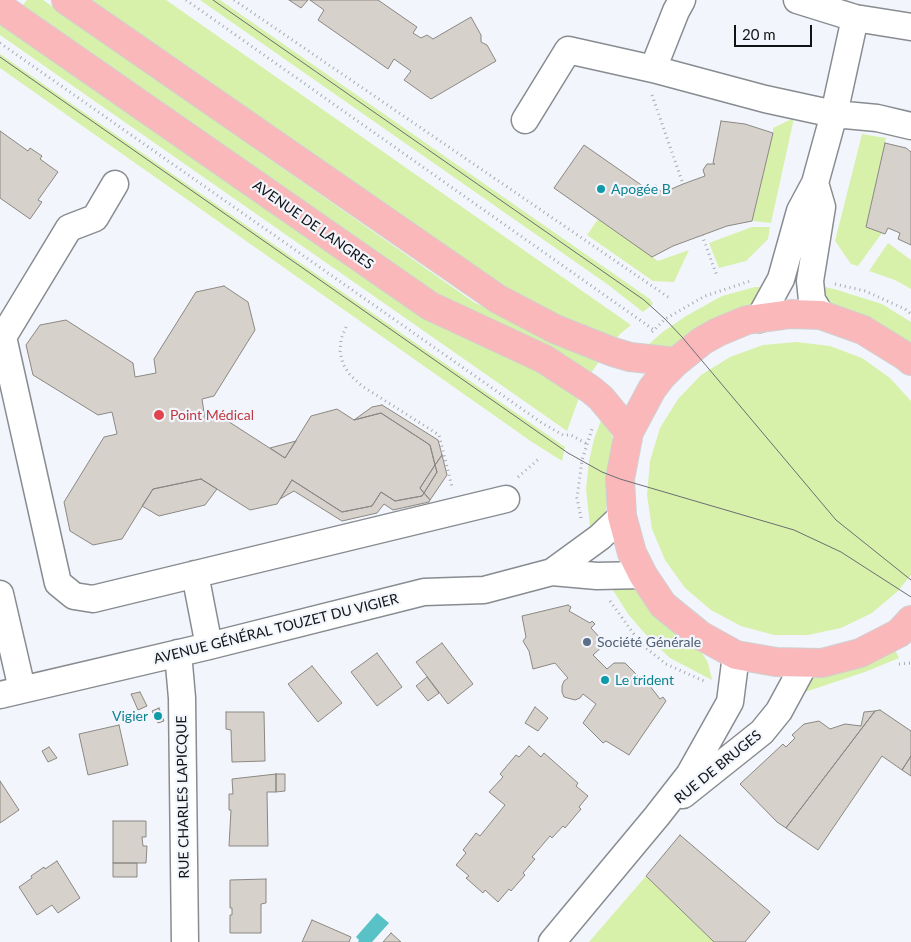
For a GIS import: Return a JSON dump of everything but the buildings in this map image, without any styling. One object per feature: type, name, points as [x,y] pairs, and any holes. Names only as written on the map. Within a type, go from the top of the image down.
[{"type":"main road","points":[[66,0],[498,299],[555,329],[613,352],[630,357],[676,362]]},
{"type":"main road","name":"AVENUE DE LANGRES","points":[[0,7],[430,306],[544,359],[590,389],[601,398],[629,432]]},
{"type":"main road","points":[[907,630],[860,653],[822,663],[776,662],[736,655],[700,635],[663,605],[643,575],[632,553],[622,516],[620,479],[629,432],[652,389],[661,377],[702,341],[747,320],[791,314],[821,315],[863,330],[911,361]]},
{"type":"street","points":[[653,69],[682,0]]},
{"type":"street","points":[[797,0],[855,18],[911,27]]},
{"type":"street","points":[[759,319],[782,279],[800,211],[815,184],[834,114],[855,18]]},
{"type":"street","points":[[524,120],[568,50],[653,69],[765,99],[834,114],[877,118],[911,126]]},
{"type":"street","points":[[115,184],[95,218],[69,228],[4,337],[6,375],[58,583],[74,596],[92,600],[506,499]]},
{"type":"street","points":[[815,184],[822,208],[810,281],[812,300],[821,315]]},
{"type":"street","name":"AVENUE GÉNÉRAL TOUZET DU VIGIER","points":[[552,572],[600,538],[622,516]]},
{"type":"street","name":"AVENUE GÉNÉRAL TOUZET DU VIGIER","points":[[11,692],[209,646],[424,592],[484,590],[552,572],[597,576],[643,575]]},
{"type":"street","points":[[195,574],[209,646]]},
{"type":"street","points":[[0,594],[11,692]]},
{"type":"street","name":"RUE CHARLES LAPICQUE","points":[[178,653],[182,698],[185,942]]},
{"type":"street","name":"RUE DE BRUGES","points":[[552,942],[689,775],[730,702],[736,655]]},
{"type":"street","name":"RUE DE BRUGES","points":[[657,816],[762,732],[779,711],[805,663]]},
{"type":"path","points":[[186,0],[618,302],[654,330]]},
{"type":"path","points":[[234,0],[671,298]]},
{"type":"path","points":[[0,44],[542,423],[563,435],[571,435],[587,444]]},
{"type":"path","points":[[653,69],[648,82],[683,184]]},
{"type":"path","points":[[702,235],[717,276]]},
{"type":"path","points":[[346,327],[341,339],[340,352],[343,364],[350,375],[362,386],[439,435],[458,510]]},
{"type":"path","points":[[519,476],[540,458]]},
{"type":"green space","points":[[27,0],[43,0],[475,303],[596,356],[600,360],[587,379],[486,328],[23,5]]},
{"type":"green space","points":[[82,0],[166,0],[631,325],[620,334],[613,344],[543,313]]},
{"type":"green space","points":[[200,0],[220,0],[650,299],[653,304],[643,312],[607,284]]},
{"type":"green space","points":[[0,22],[219,173],[469,340],[495,349],[549,375],[580,395],[567,431],[0,35]]},
{"type":"green space","points":[[0,54],[565,447],[562,461],[532,442],[0,68]]},
{"type":"green space","points":[[794,118],[771,223],[752,221],[773,128]]},
{"type":"green space","points":[[862,134],[886,138],[866,227],[882,233],[858,266],[851,264],[835,241]]},
{"type":"green space","points":[[598,219],[658,261],[689,250],[674,282],[653,281],[587,235]]},
{"type":"green space","points":[[752,227],[770,227],[768,239],[746,261],[719,268],[709,243]]},
{"type":"green space","points":[[888,243],[911,260],[911,289],[895,280],[869,271]]},
{"type":"green space","points":[[755,287],[767,287],[761,300],[678,345],[665,350],[647,352],[649,344],[686,316],[722,296]]},
{"type":"green space","points":[[824,287],[882,304],[911,322],[911,353],[839,311],[828,300]]},
{"type":"green space","points":[[796,342],[830,346],[862,358],[890,378],[911,401],[911,575],[898,591],[872,613],[841,628],[808,635],[774,635],[741,626],[711,610],[685,588],[665,560],[652,529],[647,495],[650,461],[660,428],[678,399],[701,375],[730,357],[763,345]]},
{"type":"green space","points":[[602,418],[610,428],[615,448],[604,516],[591,535],[586,489],[589,461],[594,439]]},
{"type":"green space","points":[[634,584],[695,641],[708,663],[712,680],[670,658],[628,614],[611,587]]},
{"type":"green space","points":[[895,650],[899,658],[865,672],[799,694],[812,675]]},
{"type":"green space","points":[[646,876],[714,942],[589,942]]},
{"type":"water","points":[[377,913],[389,923],[372,942],[358,942],[359,940],[356,937]]},
{"type":"tram line","points":[[213,0],[644,300],[682,337],[836,520],[911,580]]},
{"type":"tram line","points":[[0,57],[568,453],[602,472],[620,479],[794,530],[841,552],[911,597]]},
{"type":"place","name":"Apogée B","points":[[601,189]]},
{"type":"place","name":"Point Médical","points":[[159,415]]},
{"type":"place","name":"Société Générale","points":[[587,642]]},
{"type":"place","name":"Le trident","points":[[605,680]]},
{"type":"place","name":"Vigier","points":[[158,716]]}]
